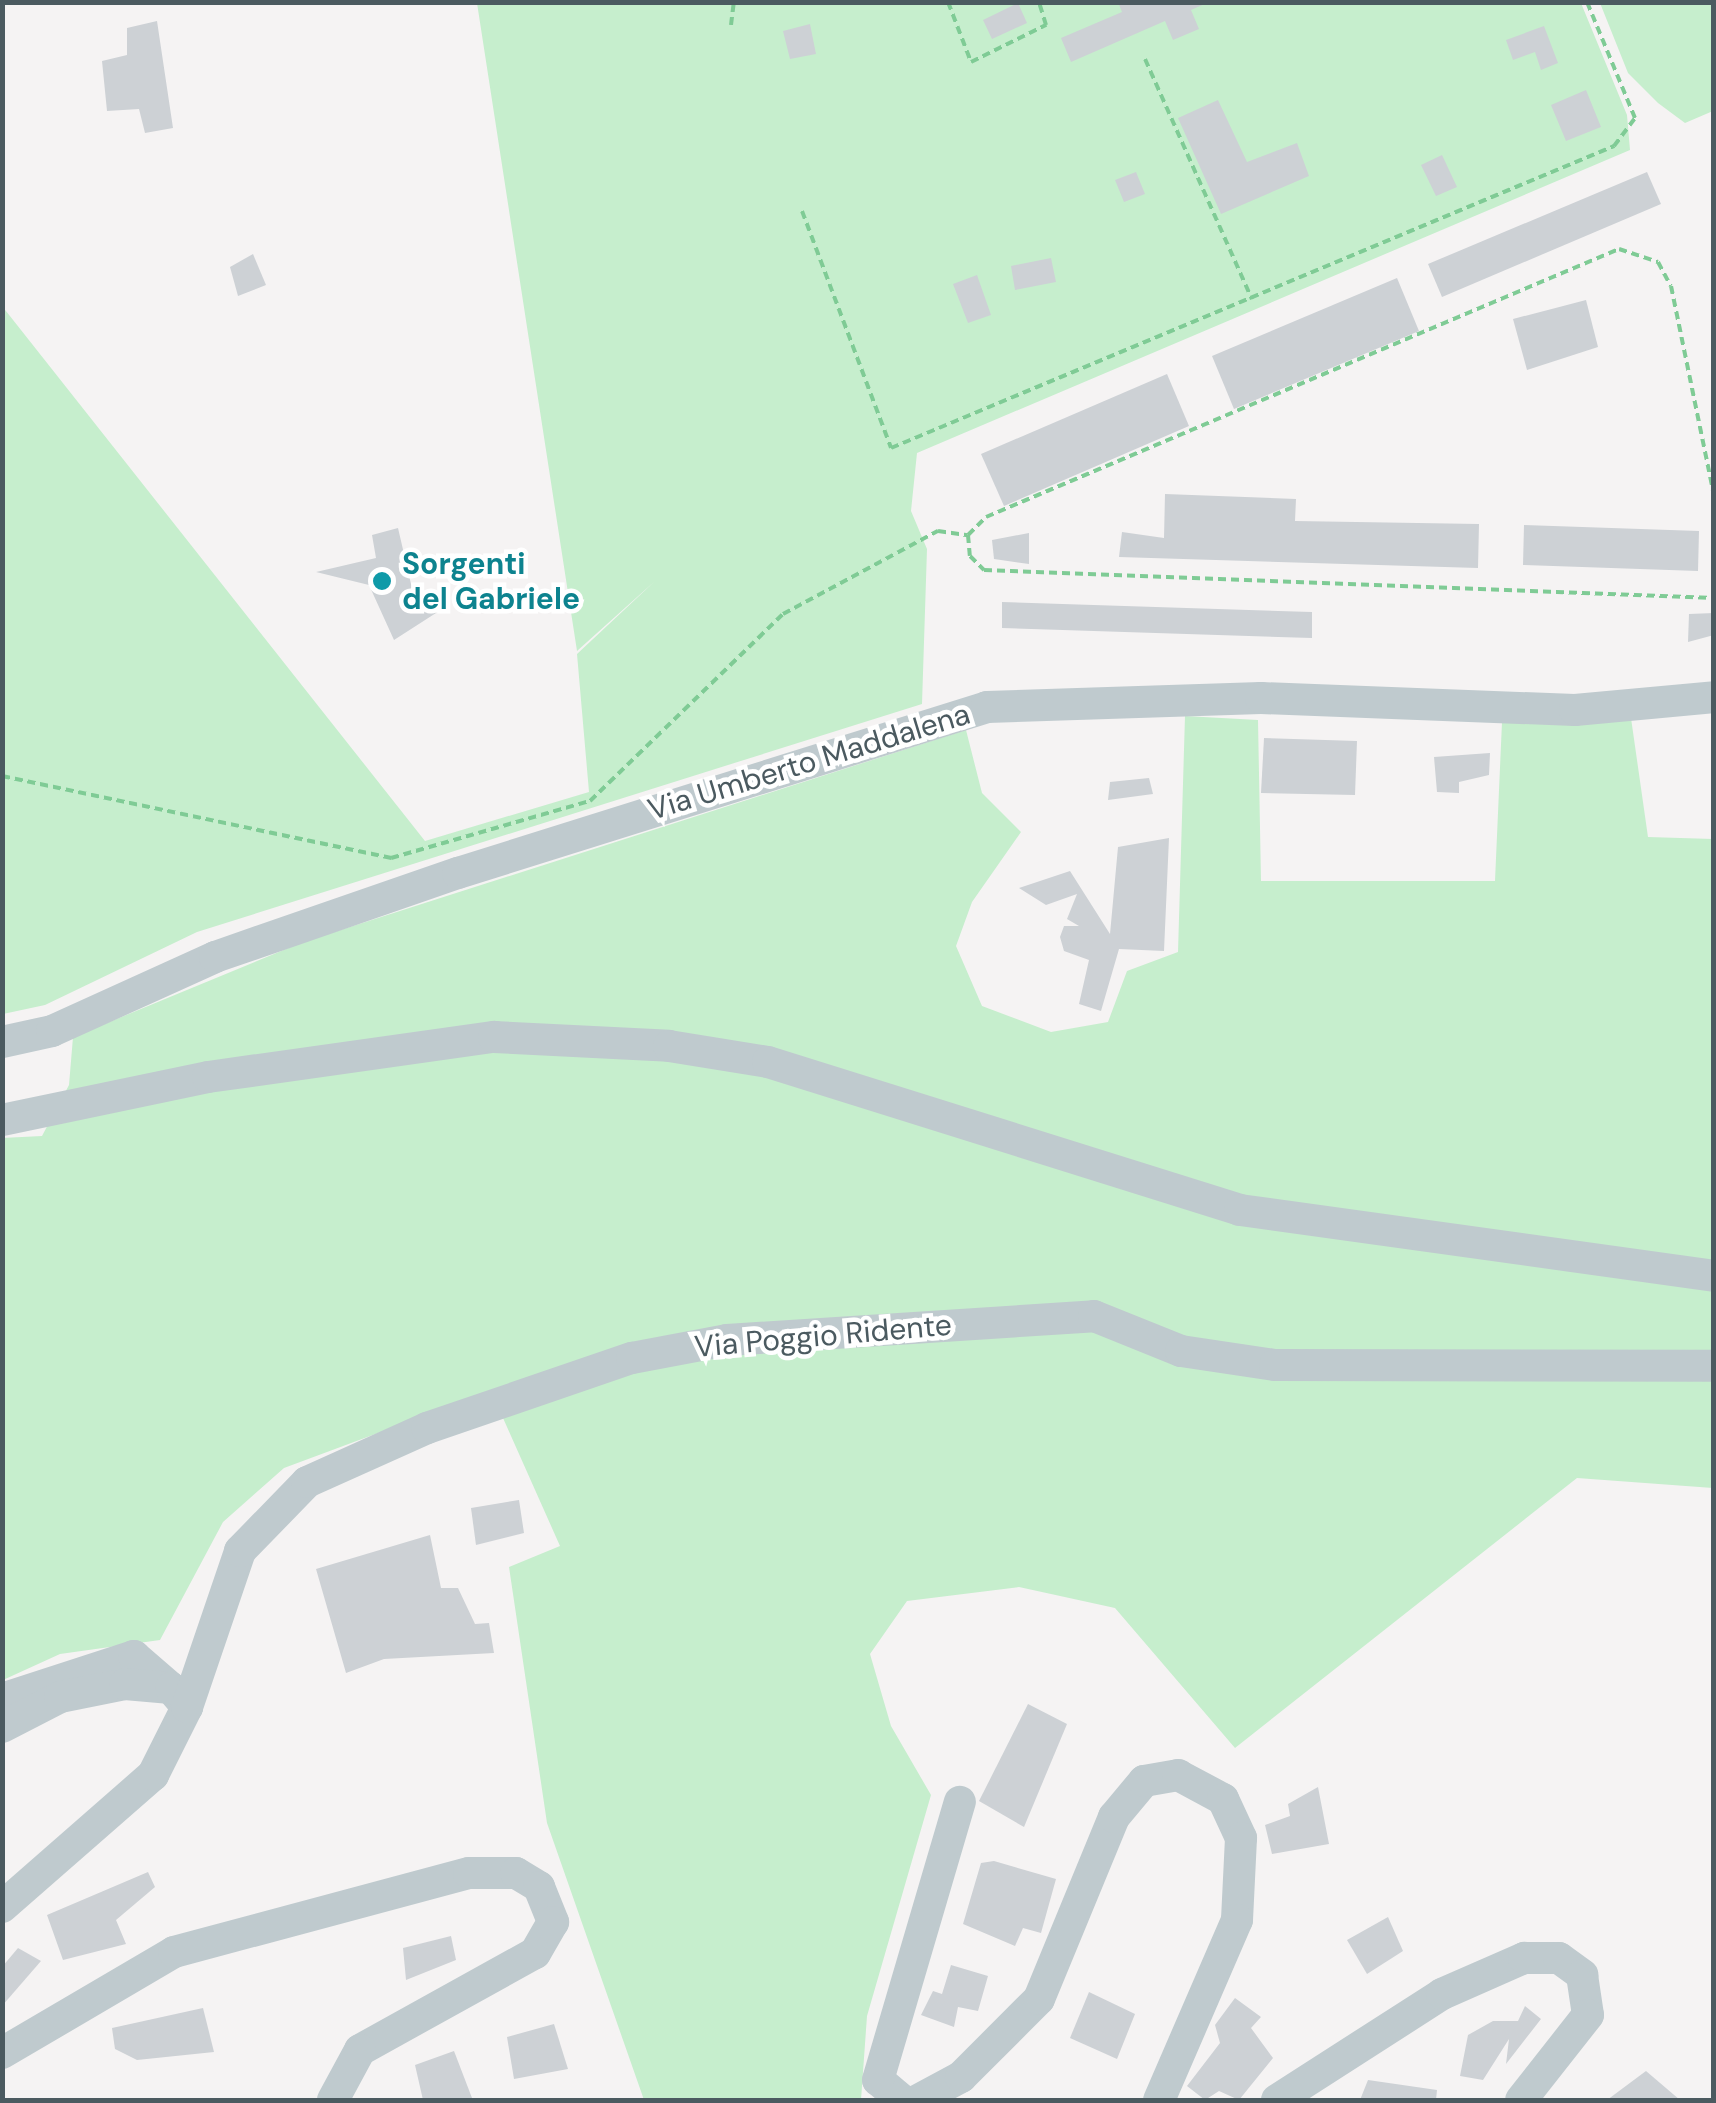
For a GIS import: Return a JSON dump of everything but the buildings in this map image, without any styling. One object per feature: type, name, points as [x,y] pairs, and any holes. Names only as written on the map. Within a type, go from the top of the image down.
[{"type":"street","name":"Via Umberto Maddalena","points":[[2,1042],[52,1031],[215,957],[458,873],[987,707],[1045,698],[1261,698],[1574,710],[1714,696]]},
{"type":"street","points":[[2,1120],[190,1080],[494,1036],[670,1046],[768,1062],[1240,1210],[1714,1276]]},
{"type":"street","name":"Via Poggio Ridente","points":[[2,1907],[152,1774],[240,1550],[307,1482],[427,1428],[632,1358],[726,1340],[1094,1316],[1181,1351],[1274,1365],[1714,1366]]},
{"type":"street","points":[[2,1699],[134,1656],[179,1698]]},
{"type":"street","points":[[2,1727],[60,1697],[125,1684],[179,1698]]},
{"type":"street","points":[[918,2100],[961,2077],[1039,1999],[1114,1818],[1144,1781],[1178,1775],[1224,1799],[1241,1838],[1237,1920],[1159,2100]]},
{"type":"street","points":[[902,2100],[878,2080],[960,1802]]},
{"type":"street","points":[[2,2053],[174,1952],[468,1874],[516,1873],[539,1888],[553,1922],[535,1952],[360,2050],[334,2100]]},
{"type":"street","points":[[1277,2100],[1442,1994],[1524,1958],[1559,1958],[1588,1986],[1588,2015],[1521,2100]]},
{"type":"path","points":[[730,25],[734,2]]},
{"type":"path","points":[[948,2],[971,62],[1046,25],[1039,2]]},
{"type":"path","points":[[802,211],[891,448],[1614,146],[1635,118],[1588,2]]},
{"type":"path","points":[[1146,59],[1252,299]]},
{"type":"path","points":[[4,774],[391,858],[590,801],[783,614],[938,531],[968,534],[986,518],[1619,248],[1658,262],[1671,286],[1714,495]]},
{"type":"path","points":[[968,534],[970,556],[984,570],[1714,598]]},
{"type":"green space","points":[[477,3],[1581,3],[1627,115],[1630,150],[917,453],[911,511],[927,549],[922,704],[197,932],[45,1005],[3,1014],[2,306],[425,841],[589,792],[577,654],[655,581],[577,651]]},
{"type":"green space","points":[[1600,3],[1713,3],[1713,111],[1685,123],[1658,103],[1628,73]]},
{"type":"green space","points":[[1185,716],[1258,720],[1261,881],[1495,881],[1502,722],[1631,718],[1648,837],[1713,839],[1713,1488],[1577,1478],[1235,1748],[1115,1608],[1019,1587],[907,1601],[870,1654],[891,1726],[931,1795],[867,2016],[861,2100],[644,2100],[547,1823],[509,1567],[560,1546],[491,1391],[284,1468],[223,1522],[160,1640],[60,1654],[3,1680],[2,1138],[42,1136],[69,1085],[73,1037],[303,942],[966,730],[982,793],[1021,832],[972,902],[956,946],[982,1006],[1051,1032],[1108,1022],[1127,971],[1178,952]]},
{"type":"place","name":"Sorgenti del Gabriele","points":[[382,581]]}]
